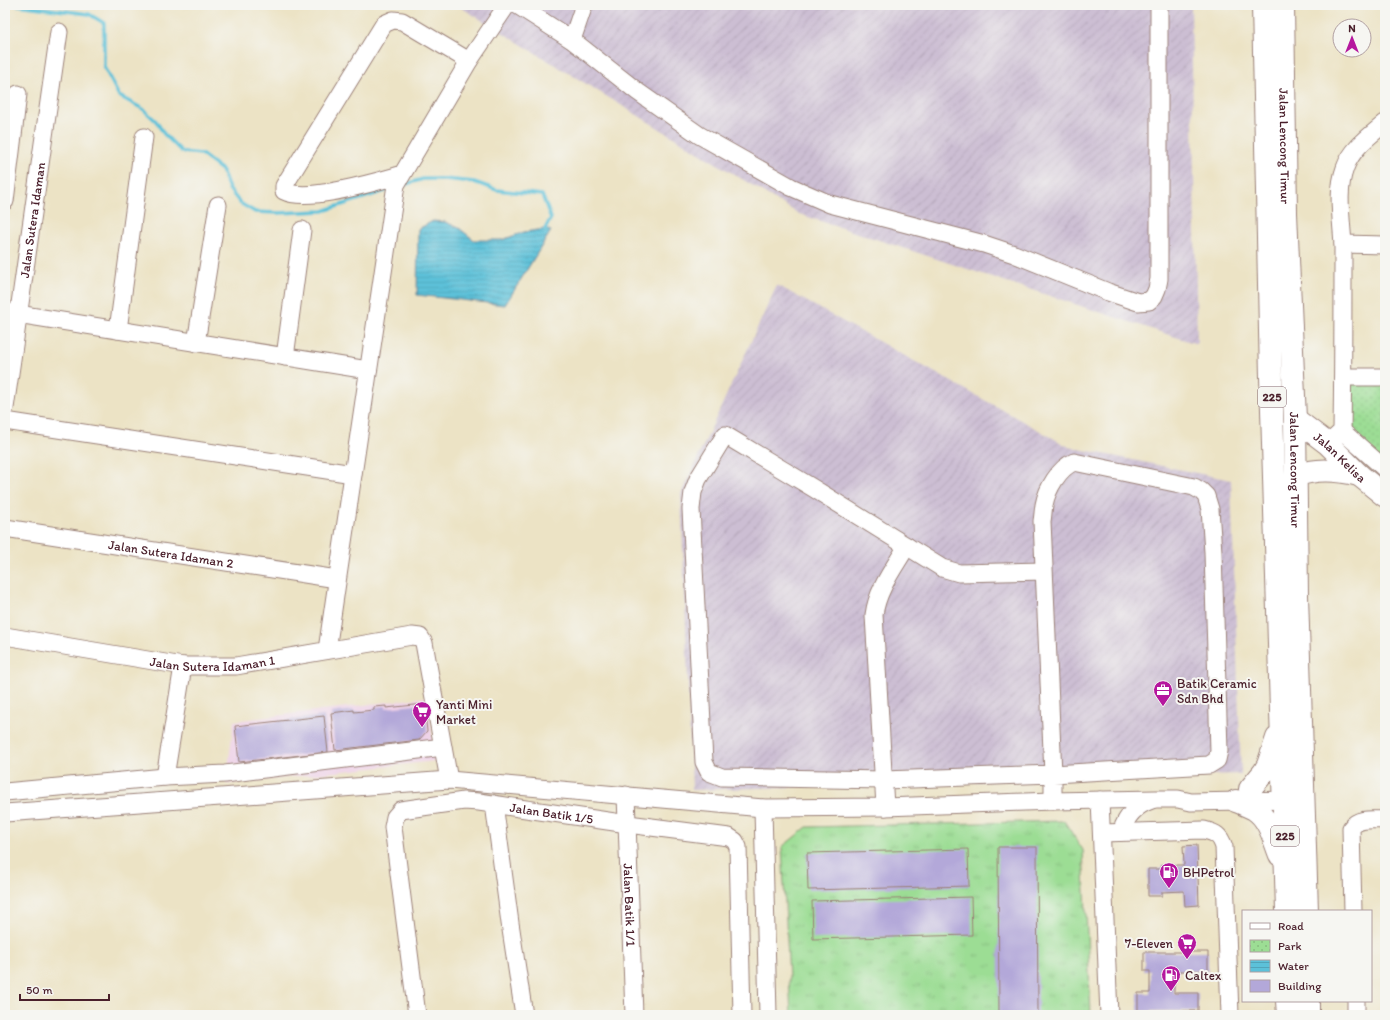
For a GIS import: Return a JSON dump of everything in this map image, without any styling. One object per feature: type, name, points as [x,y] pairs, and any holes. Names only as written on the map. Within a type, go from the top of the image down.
[{"type":"main road","name":"Jalan Lencong Timur","points":[[1263,5],[1281,727],[1293,794],[1306,910]]},
{"type":"main road","name":"Jalan Lencong Timur","points":[[1283,5],[1286,213],[1295,419],[1297,595],[1293,794],[1286,871],[1287,910]]},
{"type":"main road","name":"Jalan Kelisa","points":[[1295,419],[1335,438],[1359,475],[1385,496]]},
{"type":"main road","points":[[1295,476],[1307,472],[1322,470],[1336,470],[1359,475]]},
{"type":"main road","points":[[1281,727],[1266,769],[1243,795],[1260,814],[1272,834],[1286,871]]},
{"type":"main road","points":[[1288,1002],[1288,1015]]},
{"type":"main road","points":[[1308,1002],[1308,1015]]},
{"type":"street","points":[[327,650],[397,185],[469,61],[507,5]]},
{"type":"street","points":[[517,5],[572,40],[638,92],[699,135],[791,187],[830,204],[984,244],[1014,254],[1108,292],[1138,302],[1149,301],[1154,296],[1158,289],[1159,278],[1159,5]]},
{"type":"street","points":[[572,40],[584,5]]},
{"type":"street","points":[[397,185],[328,193],[290,194],[284,191],[284,186],[384,24],[393,20],[402,21],[469,61]]},
{"type":"street","name":"Jalan Sutera Idaman","points":[[5,408],[12,313],[60,32]]},
{"type":"street","points":[[5,201],[18,94]]},
{"type":"street","points":[[1385,123],[1359,146],[1349,158],[1344,169],[1342,180],[1342,377],[1335,438],[1385,469]]},
{"type":"street","points":[[118,330],[144,137]]},
{"type":"street","points":[[196,343],[218,205]]},
{"type":"street","points":[[285,357],[302,230]]},
{"type":"street","points":[[1343,244],[1385,245]]},
{"type":"street","points":[[12,313],[368,370]]},
{"type":"street","points":[[1342,377],[1385,377]]},
{"type":"street","points":[[5,421],[353,474]]},
{"type":"street","points":[[1044,571],[959,573],[942,568],[725,435],[698,479],[693,492],[691,509],[704,762],[709,772],[722,777],[884,780],[1053,774],[1209,765],[1216,760],[1219,751],[1213,552],[1210,509],[1206,496],[1201,491],[1194,487],[1083,463],[1072,463],[1059,472],[1054,481],[1044,505],[1042,521],[1053,774],[1053,801]]},
{"type":"street","name":"Jalan Sutera Idaman 2","points":[[5,528],[337,579]]},
{"type":"street","points":[[884,807],[884,780],[874,615],[875,604],[879,594],[907,546]]},
{"type":"street","name":"Jalan Sutera Idaman 1","points":[[5,636],[183,666],[236,666],[412,636],[420,637],[424,643],[443,747]]},
{"type":"street","points":[[165,777],[183,666]]},
{"type":"street","points":[[5,792],[165,777],[225,774],[443,747],[449,780]]},
{"type":"street","points":[[5,813],[449,780],[762,808],[884,807],[1178,798],[1191,802],[1243,795],[1293,794]]},
{"type":"street","name":"Jalan Batik 1/1","points":[[626,795],[634,1015]]},
{"type":"street","points":[[1121,832],[1133,811],[1143,803],[1156,799]]},
{"type":"street","points":[[1100,800],[1109,1015]]},
{"type":"street","name":"Jalan Batik 1/5","points":[[417,1015],[393,827],[395,816],[402,810],[464,801],[729,837],[735,841],[738,847],[742,1015]]},
{"type":"street","points":[[494,804],[524,1015]]},
{"type":"street","points":[[762,808],[768,1015]]},
{"type":"street","points":[[1353,910],[1351,828],[1353,824],[1359,821],[1385,820]]},
{"type":"street","points":[[1102,833],[1204,830],[1221,837],[1224,846],[1230,1015]]},
{"type":"street","points":[[1356,1002],[1356,1015]]},
{"type":"shaded area","points":[[457,5],[1191,5],[1197,344],[799,214]]},
{"type":"shaded area","points":[[777,285],[1069,447],[1231,480],[1241,774],[692,790],[681,494]]},
{"type":"shaded area","points":[[428,697],[435,761],[226,784],[234,721]]},
{"type":"green space","points":[[1347,383],[1385,383],[1385,465],[1349,434]]},
{"type":"green space","points":[[1064,821],[1083,850],[1091,1015],[791,1015],[782,847],[807,827]]},
{"type":"water","points":[[433,221],[445,222],[459,228],[474,240],[502,240],[524,232],[545,229],[551,231],[505,305],[417,295],[418,229]]},
{"type":"building","points":[[424,704],[427,731],[419,740],[335,750],[331,713],[354,710],[354,712],[374,710],[374,707],[386,706],[386,708]]},
{"type":"building","points":[[324,716],[328,752],[239,762],[235,726]]},
{"type":"building","points":[[1197,845],[1199,905],[1185,906],[1184,891],[1162,892],[1162,896],[1148,896],[1148,869],[1162,869],[1162,865],[1184,865],[1183,846]]},
{"type":"building","points":[[998,847],[1037,847],[1038,1015],[999,1015]]},
{"type":"building","points":[[968,849],[969,886],[808,890],[807,853]]},
{"type":"building","points":[[971,897],[972,935],[813,939],[812,901]]},
{"type":"building","points":[[1144,952],[1208,952],[1208,971],[1174,971],[1174,993],[1198,993],[1198,1011],[1138,1011],[1138,993],[1150,993],[1150,971],[1144,971]]},
{"type":"waterway","points":[[18,5],[89,14],[104,23],[104,67],[119,96],[143,109],[156,121],[164,134],[182,152],[201,154],[222,170],[229,189],[240,203],[255,212],[278,213],[323,211],[391,189]]},
{"type":"waterway","points":[[403,185],[423,179],[444,179],[474,182],[497,190],[542,195],[551,218],[545,229]]},
{"type":"place","name":"Batik Ceramic Sdn Bhd","points":[[1163,707]]},
{"type":"place","name":"Yanti Mini Market","points":[[422,728]]},
{"type":"place","name":"BHPetrol","points":[[1169,889]]},
{"type":"place","name":"7-Eleven","points":[[1187,960]]},
{"type":"place","name":"Caltex","points":[[1171,992]]}]
